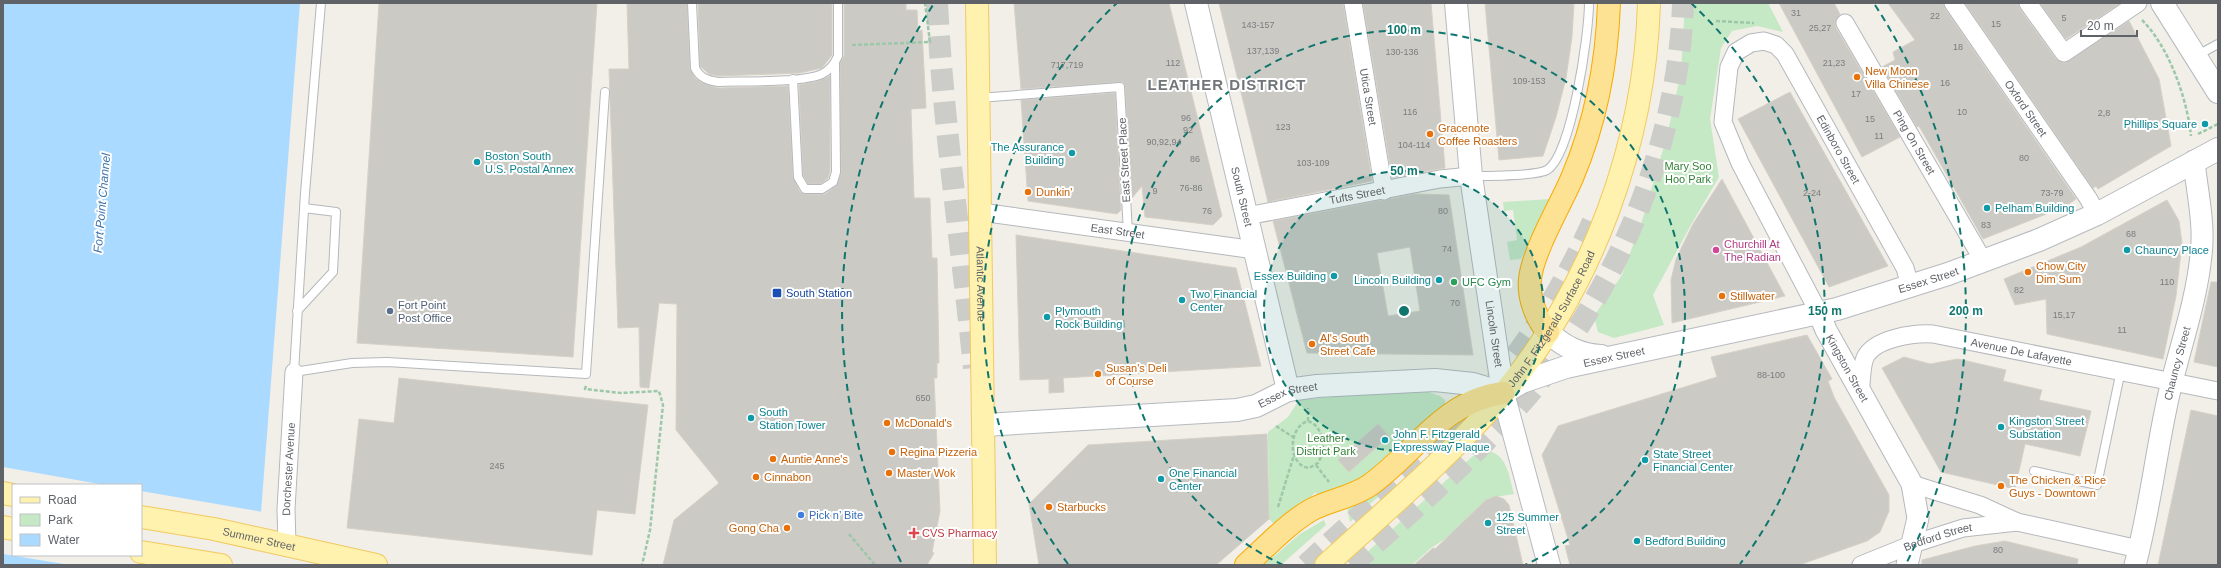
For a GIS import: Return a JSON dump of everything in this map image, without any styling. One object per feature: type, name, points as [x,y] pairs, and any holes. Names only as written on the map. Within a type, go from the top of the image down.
[{"type":"highway","points":[[1548,332],[1538,317],[1530,291],[1530,279],[1537,254],[1573,176],[1596,104],[1604,60],[1609,3]]},
{"type":"highway","points":[[1246,565],[1310,511],[1370,485],[1441,421],[1460,406],[1484,396],[1503,394]]},
{"type":"main road","name":"Atlantic Avenue","points":[[977,3],[985,565]]},
{"type":"main road","name":"South Street","points":[[1196,3],[1288,390]]},
{"type":"main road","name":"Lincoln Street","points":[[1456,3],[1470,176],[1503,394],[1549,565]]},
{"type":"main road","name":"John F. Fitzgerald Surface Road","points":[[1326,565],[1460,441],[1503,394],[1548,332],[1566,301],[1591,250],[1622,168],[1641,85],[1649,3]]},
{"type":"main road","points":[[2162,3],[2218,92]]},
{"type":"main road","name":"Essex Street","points":[[984,425],[1238,410],[1256,406],[1288,390],[1317,386],[1435,380],[1473,384],[1503,394],[1522,382],[1538,375],[1614,356],[1819,313],[1984,262],[2097,214],[2218,149]]},
{"type":"main road","points":[[1548,332],[1563,345],[1578,352],[1594,356],[1614,356]]},
{"type":"main road","name":"Summer Street","points":[[142,517],[263,540],[288,555],[376,565]]},
{"type":"main road","points":[[142,552],[221,565]]},
{"type":"street","name":"Utica Street","points":[[1353,3],[1384,191]]},
{"type":"street","name":"Oxford Street","points":[[1953,3],[2088,198],[2097,214]]},
{"type":"street","points":[[2028,3],[2064,53],[2133,6]]},
{"type":"street","name":"Ping On Street","points":[[1845,23],[1984,262]]},
{"type":"street","name":"Edinboro Street","points":[[1744,45],[1764,41],[1776,45],[1785,54],[1905,268],[1910,286]]},
{"type":"street","name":"Kingston Street","points":[[1744,45],[1736,52],[1730,61],[1723,122],[1740,163],[1819,313],[1826,330],[1912,484],[1918,518],[1907,565]]},
{"type":"street","name":"Chauncy Street","points":[[2137,557],[2172,382],[2186,335],[2201,254],[2202,227],[2194,161]]},
{"type":"street","name":"Tufts Street","points":[[1246,216],[1440,180],[1470,176]]},
{"type":"street","name":"East Street","points":[[981,212],[1255,250]]},
{"type":"street","name":"Avenue De Lafayette","points":[[1860,392],[1865,359],[1869,353],[1896,338],[1918,333],[1933,334],[2121,370],[2218,391]]},
{"type":"street","name":"Dorchester Avenue","points":[[288,555],[286,510],[294,372]]},
{"type":"street","name":"Bedford Street","points":[[1912,484],[1980,505],[2017,522],[2137,557]]},
{"type":"street","name":"Bedford Street","points":[[1861,565],[1913,544],[1963,528],[2017,522]]},
{"type":"lane","points":[[321,3],[304,208],[294,372],[352,363],[387,362],[586,374],[605,92]]},
{"type":"lane","points":[[692,3],[694,61],[698,74],[707,80],[718,82],[793,79],[822,74],[835,63]]},
{"type":"lane","points":[[793,79],[798,177],[805,189],[822,189],[833,182],[836,172],[835,63],[840,46],[838,3]]},
{"type":"lane","name":"Tufts Street","points":[[1470,176],[1540,172],[1549,169],[1557,160],[1581,81],[1589,3]]},
{"type":"lane","points":[[2195,56],[2218,44]]},
{"type":"lane","name":"East Street Place","points":[[979,98],[1120,87],[1128,232]]},
{"type":"lane","points":[[298,311],[333,272],[336,212],[304,208]]},
{"type":"lane","points":[[2034,472],[2097,485],[2121,370]]},
{"type":"path","points":[[840,46],[930,42],[925,3]]},
{"type":"path","points":[[2133,6],[2154,33],[2178,81],[2191,136]]},
{"type":"path","points":[[2198,134],[2218,124]]},
{"type":"path","points":[[586,374],[585,389],[621,393],[659,391],[663,405],[650,530],[642,565]]},
{"type":"path","points":[[1308,406],[1308,421]]},
{"type":"path","points":[[1277,512],[1294,454],[1293,436],[1300,425],[1308,421]]},
{"type":"path","points":[[1294,454],[1299,462],[1306,467],[1316,465],[1321,456],[1323,442],[1316,427],[1308,421]]},
{"type":"path","points":[[1276,426],[1293,436]]},
{"type":"path","points":[[1316,465],[1332,485]]},
{"type":"path","points":[[849,534],[875,565]]},
{"type":"green space","name":"Mary Soo Hoo Park","points":[[1685,3],[1768,3],[1783,32],[1757,26],[1732,31],[1721,48],[1710,119],[1719,177],[1653,295],[1664,325],[1614,338],[1598,332],[1594,316],[1622,275],[1642,221],[1667,136],[1681,72]]},
{"type":"green space","points":[[1549,199],[1521,259],[1510,260],[1507,242],[1517,240],[1513,210],[1504,211],[1503,202]]},
{"type":"green space","name":"Leather District Park","points":[[1426,391],[1440,396],[1445,400],[1445,404],[1371,471],[1361,479],[1318,498],[1316,492],[1275,525],[1269,519],[1268,432],[1288,417],[1299,400],[1377,393]]},
{"type":"green space","points":[[1488,451],[1495,453],[1504,462],[1514,494],[1489,498],[1445,539],[1431,548],[1412,565],[1353,565],[1473,456]]},
{"type":"green space","points":[[1390,483],[1390,486],[1350,522],[1347,507]]},
{"type":"green space","points":[[1324,520],[1326,525],[1281,565],[1264,565],[1300,534]]},
{"type":"water","name":"Fort Point Channel","points":[[3,3],[300,3],[257,565],[3,565]]},
{"type":"pier","points":[[3,467],[99,484],[12,484],[12,555],[3,554]]},
{"type":"pier","points":[[142,491],[263,512],[259,565],[70,565],[15,556],[142,556]]},
{"type":"building","name":"Boston South U.S. Postal Annex","points":[[379,3],[597,3],[573,357],[357,343]]},
{"type":"building","name":"South Station","points":[[627,3],[687,3],[690,69],[695,78],[702,83],[718,88],[788,86],[793,177],[800,192],[805,194],[825,194],[836,186],[841,173],[840,63],[844,56],[844,3],[906,3],[906,10],[917,10],[918,31],[922,30],[926,108],[911,109],[914,198],[930,198],[932,258],[937,258],[939,363],[937,363],[937,378],[934,378],[940,511],[932,552],[934,553],[927,565],[663,565],[674,520],[719,483],[676,430],[677,304],[659,303],[649,388],[640,387],[639,327],[618,328],[609,69],[629,69]]},
{"type":"building","points":[[698,3],[832,3],[832,55],[822,68],[800,73],[718,76],[709,74],[700,66]]},
{"type":"building","points":[[1014,3],[1169,3],[1222,216],[1213,225],[1145,217],[1142,186],[1132,198],[1125,87],[1123,82],[1021,89]]},
{"type":"building","points":[[1219,3],[1343,3],[1372,181],[1268,202]]},
{"type":"building","points":[[1363,3],[1431,3],[1445,168],[1392,177]]},
{"type":"building","points":[[1485,3],[1574,3],[1572,37],[1566,78],[1556,117],[1543,156],[1499,160]]},
{"type":"building","points":[[1779,3],[1834,3],[1840,14],[1835,23],[1836,28],[1900,137],[1862,157]]},
{"type":"building","points":[[1888,3],[1943,3],[1945,9],[2076,199],[2064,207],[1983,239],[1919,126],[1917,127],[1882,67],[1895,60],[1893,52],[1915,40]]},
{"type":"building","points":[[1965,3],[2018,3],[2020,9],[2056,59],[2064,63],[2129,21],[2159,79],[2171,146],[2098,189],[2096,186],[2093,188]]},
{"type":"building","points":[[2040,3],[2119,3],[2119,4],[2066,39]]},
{"type":"building","points":[[830,76],[830,171],[828,178],[820,184],[808,184],[803,175],[799,85],[815,82]]},
{"type":"building","points":[[1790,92],[1888,266],[1829,287],[1738,119]]},
{"type":"building","name":"The Assurance Building","points":[[1115,93],[1121,210],[1117,214],[1028,201],[1021,100]]},
{"type":"building","points":[[1722,179],[1785,296],[1672,323],[1671,280],[1676,259],[1693,224]]},
{"type":"building","points":[[1415,194],[1449,195],[1473,355],[1307,353],[1273,221]],"holes":[[[1410,247],[1420,311],[1388,316],[1377,253]]]},
{"type":"building","points":[[2167,200],[2179,221],[2182,243],[2176,296],[2163,359],[2047,334],[2046,299],[2015,305],[2004,279],[2081,247]]},
{"type":"building","points":[[1016,235],[1236,268],[1261,366],[1063,378],[1064,392],[1049,393],[1049,379],[1020,380]]},
{"type":"building","points":[[2211,282],[2218,282],[2218,367],[2194,362]]},
{"type":"building","points":[[1807,335],[1832,379],[1828,381],[1834,397],[1889,495],[1889,511],[1880,532],[1867,541],[1799,565],[1570,565],[1565,546],[1570,545],[1542,455],[1558,426],[1717,377],[1711,357]]},
{"type":"building","name":"Kingston Street Substation","points":[[1904,357],[1930,364],[1958,359],[2006,370],[2003,381],[2042,390],[2039,400],[2091,411],[2080,456],[2025,444],[2015,489],[1941,472],[1882,368]]},
{"type":"building","points":[[399,378],[648,405],[635,514],[597,510],[592,555],[347,528],[359,419],[394,423]]},
{"type":"building","points":[[2191,410],[2218,416],[2218,565],[2158,565]]},
{"type":"building","points":[[1378,424],[1389,436],[1349,472],[1338,460]]},
{"type":"building","name":"One Financial Center","points":[[1267,434],[1269,519],[1216,565],[1039,565],[1029,504],[1088,445]]},
{"type":"building","name":"125 Summer Street","points":[[1496,496],[1504,499],[1509,505],[1523,565],[1414,565],[1433,548],[1435,549],[1486,500]]},
{"type":"building","points":[[2005,541],[2078,559],[2077,565],[1922,565],[1922,560],[1975,546]]},
{"type":"tunnel","points":[[937,3],[948,140],[974,368]]},
{"type":"tunnel","points":[[1351,565],[1443,482],[1509,417],[1561,353],[1590,308],[1616,261],[1638,211],[1656,160],[1670,108],[1679,55],[1683,3]]},
{"type":"tunnel","points":[[1306,565],[1440,442],[1498,378],[1515,357],[1545,313],[1571,267],[1594,219]]},
{"type":"place","name":"New Moon Villa Chinese","points":[[1857,77]]},
{"type":"place","name":"Phillips Square","points":[[2205,124]]},
{"type":"place","name":"Gracenote Coffee Roasters","points":[[1430,134]]},
{"type":"place","name":"The Assurance Building","points":[[1072,153]]},
{"type":"place","name":"Boston South U.S. Postal Annex","points":[[477,162]]},
{"type":"place","name":"Dunkin'","points":[[1028,192]]},
{"type":"place","name":"Pelham Building","points":[[1987,208]]},
{"type":"place","name":"Churchill At The Radian","points":[[1716,250]]},
{"type":"place","name":"Chauncy Place","points":[[2127,250]]},
{"type":"place","name":"Chow City Dim Sum","points":[[2028,272]]},
{"type":"place","name":"Essex Building","points":[[1334,276]]},
{"type":"place","name":"Lincoln Building","points":[[1439,280]]},
{"type":"place","name":"UFC Gym","points":[[1454,282]]},
{"type":"place","name":"South Station","points":[[777,293]]},
{"type":"place","name":"Stillwater","points":[[1722,296]]},
{"type":"place","name":"Two Financial Center","points":[[1182,300]]},
{"type":"place","name":"Fort Point Post Office","points":[[390,311]]},
{"type":"place","name":"Plymouth Rock Building","points":[[1047,317]]},
{"type":"place","name":"Al's South Street Cafe","points":[[1312,344]]},
{"type":"place","name":"Susan's Deli of Course","points":[[1098,374]]},
{"type":"place","name":"South Station Tower","points":[[751,418]]},
{"type":"place","name":"McDonald's","points":[[887,423]]},
{"type":"place","name":"Kingston Street Substation","points":[[2001,427]]},
{"type":"place","name":"John F. Fitzgerald Expressway Plaque","points":[[1385,440]]},
{"type":"place","name":"Regina Pizzeria","points":[[892,452]]},
{"type":"place","name":"Auntie Anne's","points":[[773,459]]},
{"type":"place","name":"State Street Financial Center","points":[[1645,460]]},
{"type":"place","name":"Master Wok","points":[[889,473]]},
{"type":"place","name":"Cinnabon","points":[[756,477]]},
{"type":"place","name":"One Financial Center","points":[[1161,479]]},
{"type":"place","name":"The Chicken & Rice Guys - Downtown","points":[[2001,486]]},
{"type":"place","name":"Starbucks","points":[[1049,507]]},
{"type":"place","name":"Pick n’ Bite","points":[[801,515]]},
{"type":"place","name":"125 Summer Street","points":[[1488,523]]},
{"type":"place","name":"Gong Cha","points":[[787,528]]},
{"type":"place","name":"CVS Pharmacy","points":[[914,533]]},
{"type":"place","name":"Bedford Building","points":[[1637,541]]},
{"type":"district","name":"LEATHER DISTRICT","points":[[1227,84]]}]
